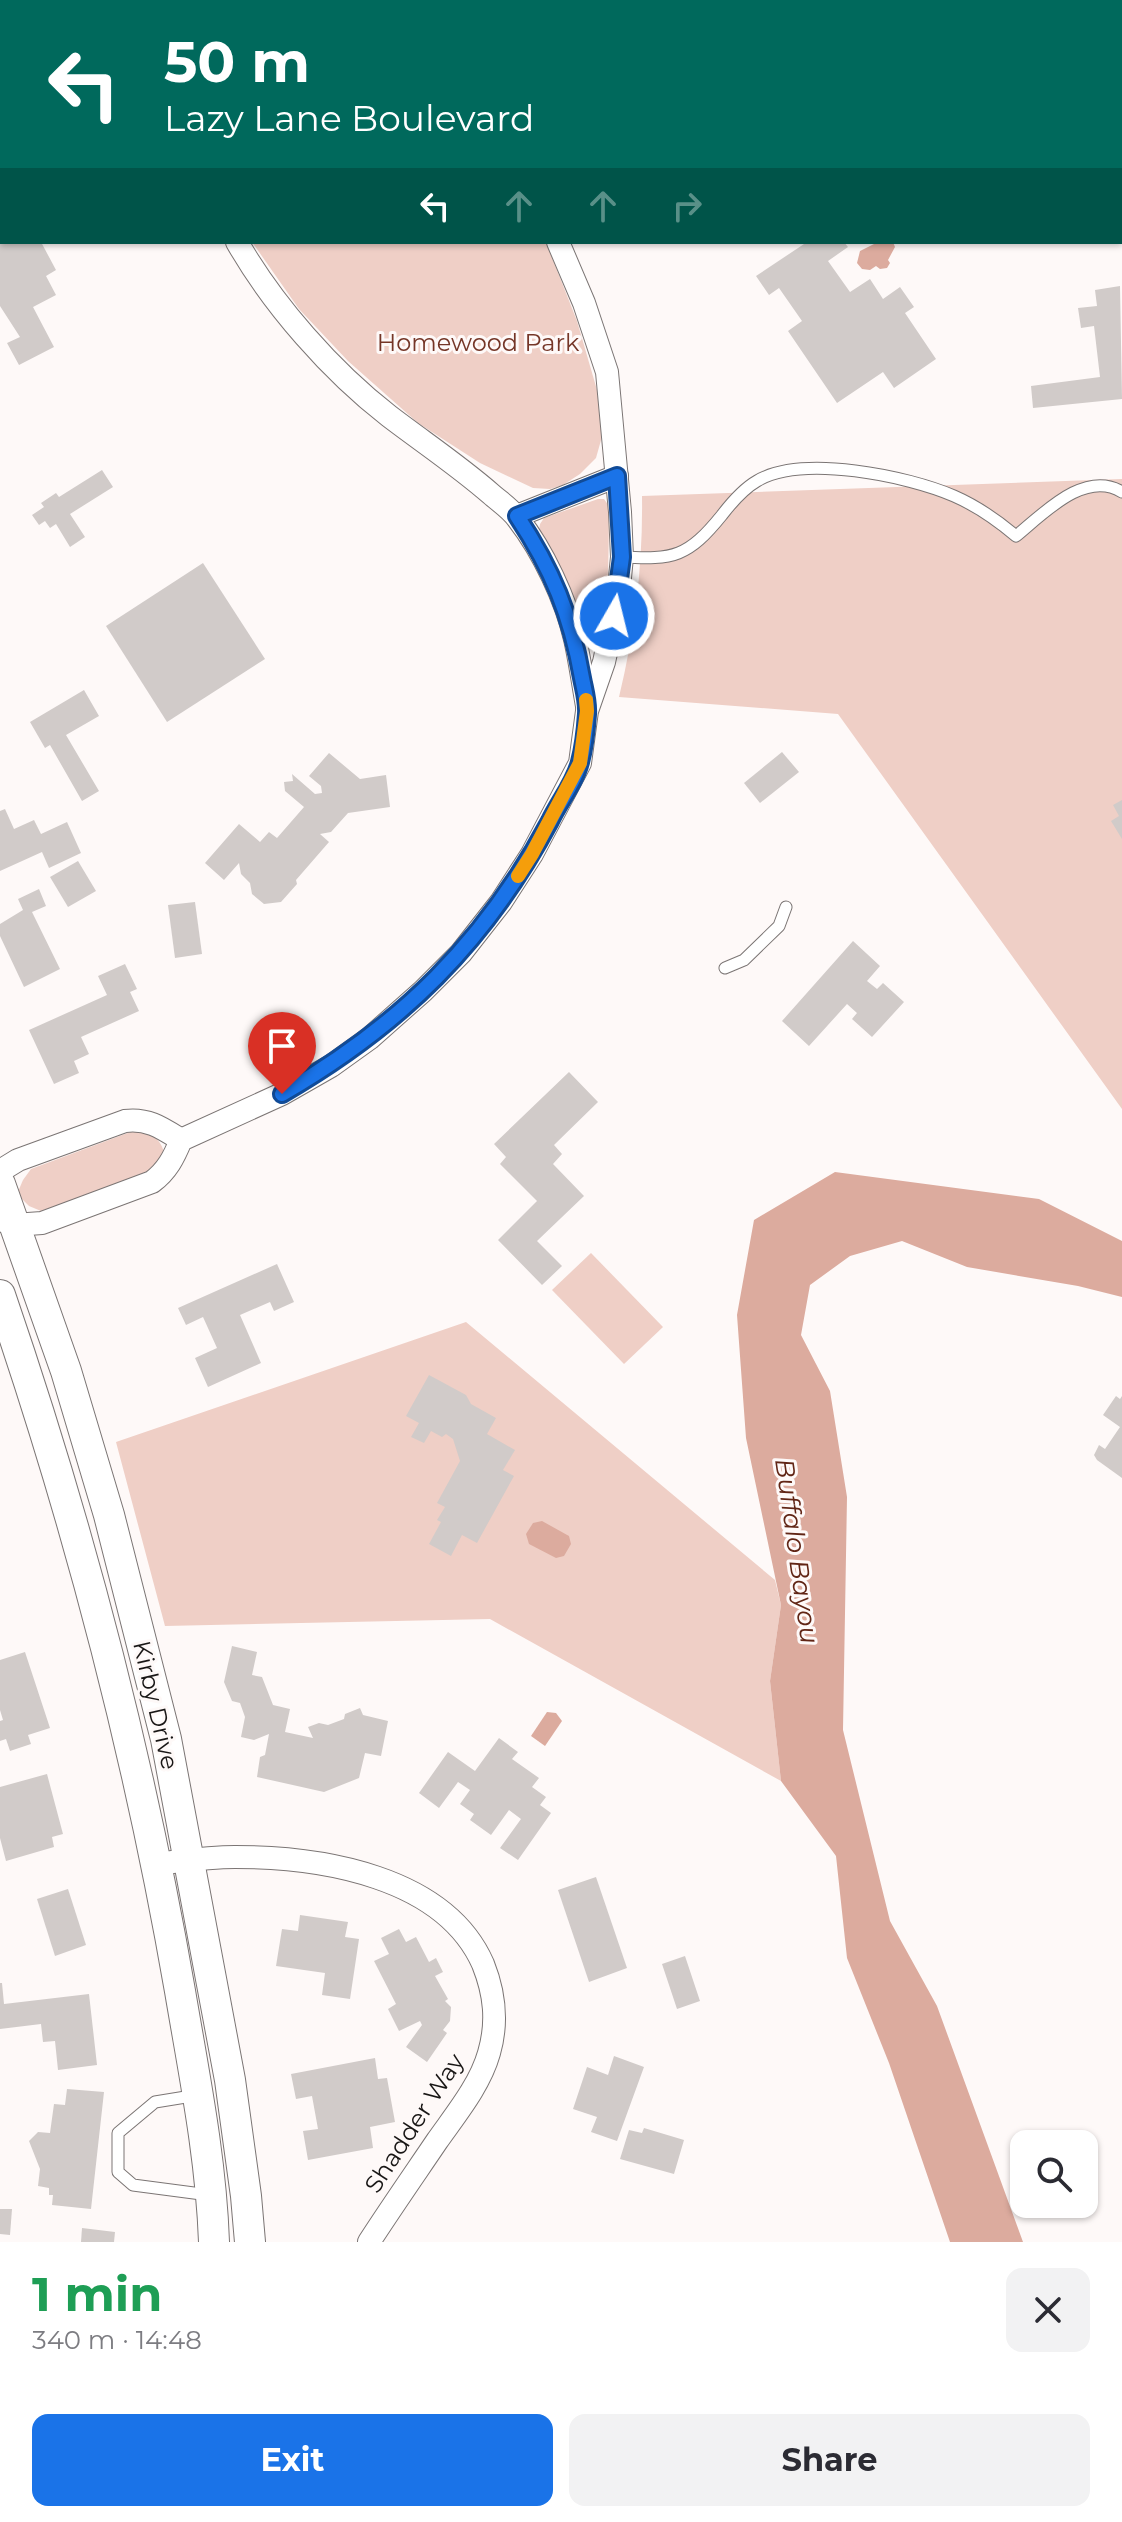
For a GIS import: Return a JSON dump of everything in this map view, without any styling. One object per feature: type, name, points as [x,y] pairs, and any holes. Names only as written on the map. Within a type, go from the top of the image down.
[{"type":"main road","name":"Kirby Drive","points":[[0,1184],[7,1222],[66,1371],[118,1545],[166,1739],[230,2080],[250,2242]]},
{"type":"main road","name":"Kirby Drive","points":[[0,1295],[29,1380],[82,1559],[156,1864],[198,2095],[213,2196],[214,2242]]},
{"type":"main road","points":[[213,2196],[246,2196]]},
{"type":"street","points":[[238,244],[288,315],[340,372],[385,413],[517,516],[537,546],[566,611],[575,637],[587,711]]},
{"type":"street","points":[[7,1222],[42,1223],[152,1182],[162,1175],[173,1160],[181,1140],[282,1094],[331,1066],[370,1038],[461,953],[501,902],[532,854],[580,763],[587,711],[611,634],[622,557],[607,372],[584,303],[559,244]]},
{"type":"street","points":[[517,516],[617,476]]},
{"type":"street","points":[[0,1171],[18,1160],[125,1121],[140,1119],[154,1123],[181,1140]]},
{"type":"street","name":"Shadder Way","points":[[156,1864],[232,1857],[277,1858],[343,1868],[396,1884],[429,1901],[473,1943],[494,1995],[495,2028],[488,2056],[468,2097],[369,2242]]},
{"type":"lane","points":[[622,557],[656,559],[679,554],[703,537],[753,483],[766,476],[796,469],[826,468],[919,483],[983,511],[1016,536],[1062,500],[1089,485],[1112,486],[1122,492]]},
{"type":"lane","points":[[725,968],[744,960],[779,926],[786,907]]},
{"type":"lane","points":[[198,2095],[155,2102],[118,2133],[118,2172],[133,2185],[213,2196]]},
{"type":"green space","name":"Homewood Park","points":[[253,244],[547,244],[577,321],[597,390],[603,433],[596,458],[580,474],[550,489],[533,488],[480,463],[418,423],[348,361],[299,309]]},
{"type":"green space","points":[[1122,479],[1122,1109],[838,714],[619,697],[637,598],[642,496]]},
{"type":"green space","points":[[604,499],[609,506],[609,556],[603,616],[593,639],[585,636],[563,571],[539,530],[544,518]]},
{"type":"green space","points":[[133,1131],[153,1136],[164,1152],[149,1173],[41,1211],[29,1206],[17,1194],[31,1169]]},
{"type":"green space","points":[[591,1253],[663,1327],[624,1364],[552,1290]]},
{"type":"green space","points":[[466,1322],[775,1580],[781,1605],[770,1681],[781,1781],[490,1619],[165,1626],[116,1442]]},
{"type":"water","points":[[874,244],[894,244],[895,247],[887,268],[880,269],[876,266],[870,270],[862,269],[857,263],[860,251]]},
{"type":"water","name":"Buffalo Bayou","points":[[835,1172],[1039,1199],[1122,1241],[1122,1297],[1078,1286],[967,1267],[902,1241],[850,1256],[810,1285],[801,1335],[830,1391],[847,1497],[843,1730],[890,1921],[937,2006],[1010,2206],[1010,2218],[1014,2218],[1023,2242],[950,2242],[889,2063],[847,1958],[836,1856],[781,1781],[770,1681],[781,1605],[746,1438],[737,1315],[754,1220]]},
{"type":"water","points":[[542,1521],[569,1536],[571,1544],[564,1556],[556,1558],[529,1544],[526,1534],[533,1523]]},
{"type":"water","points":[[547,1712],[556,1713],[562,1721],[545,1746],[531,1736]]},
{"type":"building","points":[[0,244],[42,244],[56,270],[46,276],[56,295],[33,307],[54,347],[19,365],[7,343],[20,337],[0,306]]},
{"type":"building","points":[[804,244],[846,244],[848,247],[828,261],[850,292],[870,279],[883,299],[900,287],[914,307],[905,313],[936,359],[894,388],[883,372],[837,403],[788,331],[802,321],[779,288],[769,295],[756,276]]},
{"type":"building","points":[[1120,286],[1122,399],[1033,408],[1031,386],[1100,377],[1094,326],[1081,328],[1078,308],[1097,306],[1095,290]]},
{"type":"building","points":[[102,470],[113,487],[70,514],[85,537],[70,547],[56,524],[50,528],[45,521],[39,525],[32,515],[44,507],[41,503],[56,493],[59,497]]},
{"type":"building","points":[[203,563],[265,659],[167,722],[106,626]]},
{"type":"building","points":[[84,690],[99,716],[66,735],[99,791],[82,801],[50,745],[45,748],[30,722]]},
{"type":"building","points":[[782,752],[799,772],[760,803],[744,783]]},
{"type":"building","points":[[329,753],[360,779],[386,775],[390,807],[348,813],[331,832],[320,834],[329,842],[281,902],[264,904],[252,894],[250,883],[241,874],[239,863],[224,880],[205,863],[239,824],[260,842],[269,832],[277,838],[304,807],[285,791],[284,782],[293,781],[292,774],[315,794],[322,793],[321,786],[309,776]]},
{"type":"building","points":[[1122,800],[1122,839],[1111,821],[1119,816],[1113,805]]},
{"type":"building","points":[[5,809],[14,829],[34,820],[41,834],[67,822],[81,853],[49,868],[42,852],[0,871],[0,811]]},
{"type":"building","points":[[78,861],[96,891],[68,907],[50,877]]},
{"type":"building","points":[[39,889],[46,906],[32,912],[60,969],[24,987],[0,936],[0,924],[23,910],[18,899]]},
{"type":"building","points":[[195,902],[202,954],[175,958],[168,905]]},
{"type":"building","points":[[853,941],[880,966],[867,981],[877,989],[883,983],[904,1002],[872,1037],[852,1019],[857,1013],[847,1004],[809,1046],[782,1021]]},
{"type":"building","points":[[125,964],[137,989],[130,992],[139,1011],[81,1037],[89,1054],[74,1061],[79,1073],[54,1084],[29,1030],[107,995],[98,976]]},
{"type":"building","points":[[569,1072],[598,1102],[554,1145],[562,1154],[553,1164],[584,1196],[537,1241],[562,1266],[542,1285],[498,1240],[537,1201],[500,1164],[506,1157],[494,1144]]},
{"type":"building","points":[[277,1264],[294,1302],[274,1311],[270,1302],[240,1315],[261,1363],[208,1387],[195,1358],[217,1348],[203,1317],[186,1325],[178,1308]]},
{"type":"building","points":[[429,1375],[466,1395],[471,1404],[496,1418],[487,1434],[515,1450],[503,1470],[514,1476],[477,1543],[462,1535],[451,1556],[429,1544],[445,1507],[437,1503],[460,1461],[453,1439],[431,1431],[424,1443],[411,1437],[419,1423],[406,1416]]},
{"type":"building","points":[[1116,1396],[1120,1399],[1122,1396],[1122,1478],[1094,1455],[1099,1445],[1105,1449],[1120,1427],[1103,1415]]},
{"type":"building","points":[[232,1646],[257,1652],[252,1675],[262,1677],[273,1705],[290,1709],[285,1732],[313,1738],[308,1727],[319,1723],[328,1725],[360,1708],[363,1715],[388,1721],[381,1756],[365,1753],[359,1778],[324,1792],[257,1777],[260,1757],[265,1755],[269,1734],[254,1740],[241,1737],[245,1717],[240,1703],[232,1701],[224,1682]]},
{"type":"building","points":[[25,1652],[50,1728],[28,1735],[31,1744],[10,1751],[6,1739],[0,1741],[0,1721],[3,1720],[0,1710],[0,1660]]},
{"type":"building","points":[[499,1738],[518,1752],[512,1759],[539,1778],[532,1787],[546,1797],[540,1805],[551,1813],[518,1860],[500,1848],[521,1819],[509,1810],[491,1835],[470,1820],[474,1814],[460,1804],[470,1790],[458,1782],[439,1808],[419,1793],[448,1752],[475,1771]]},
{"type":"building","points":[[47,1774],[63,1834],[52,1837],[54,1847],[6,1861],[0,1838],[0,1787]]},
{"type":"building","points":[[596,1877],[627,1968],[589,1982],[558,1890]]},
{"type":"building","points":[[68,1889],[86,1945],[55,1956],[37,1899]]},
{"type":"building","points":[[300,1915],[348,1922],[345,1937],[359,1939],[350,1999],[322,1995],[325,1973],[276,1966],[282,1929],[298,1931]]},
{"type":"building","points":[[399,1929],[406,1942],[416,1937],[429,1962],[436,1958],[443,1972],[435,1976],[448,1999],[445,2001],[451,2007],[450,2021],[443,2030],[447,2033],[427,2062],[406,2047],[422,2025],[420,2021],[399,2031],[388,2009],[396,2004],[374,1961],[389,1954],[381,1938]]},
{"type":"building","points":[[685,1956],[700,2001],[677,2009],[662,1964]]},
{"type":"building","points":[[0,1983],[4,2004],[89,1994],[97,2065],[58,2070],[55,2041],[43,2042],[41,2024],[0,2029]]},
{"type":"building","points":[[614,2056],[644,2067],[617,2141],[591,2132],[597,2117],[573,2109],[587,2067],[608,2075]]},
{"type":"building","points":[[375,2058],[378,2079],[387,2078],[395,2122],[370,2127],[373,2148],[308,2160],[303,2131],[318,2129],[312,2096],[296,2099],[291,2074]]},
{"type":"building","points":[[67,2089],[104,2092],[91,2209],[52,2205],[53,2195],[49,2195],[49,2188],[38,2186],[40,2169],[29,2141],[38,2132],[50,2133],[54,2104],[65,2105]]},
{"type":"building","points":[[644,2128],[684,2140],[674,2174],[620,2159],[629,2130],[642,2133]]},
{"type":"building","points":[[0,2209],[12,2209],[10,2235],[0,2234]]},
{"type":"building","points":[[82,2228],[115,2232],[114,2242],[81,2242]]},
{"type":"slow traffic","points":[[518,876],[580,763],[586,700]]},
{"type":"route","points":[[282,1094],[331,1066],[370,1038],[423,991],[461,953],[501,902],[532,854],[580,763],[587,711],[575,637],[566,611],[537,546],[517,516],[617,476],[622,557],[614,616]]}]
